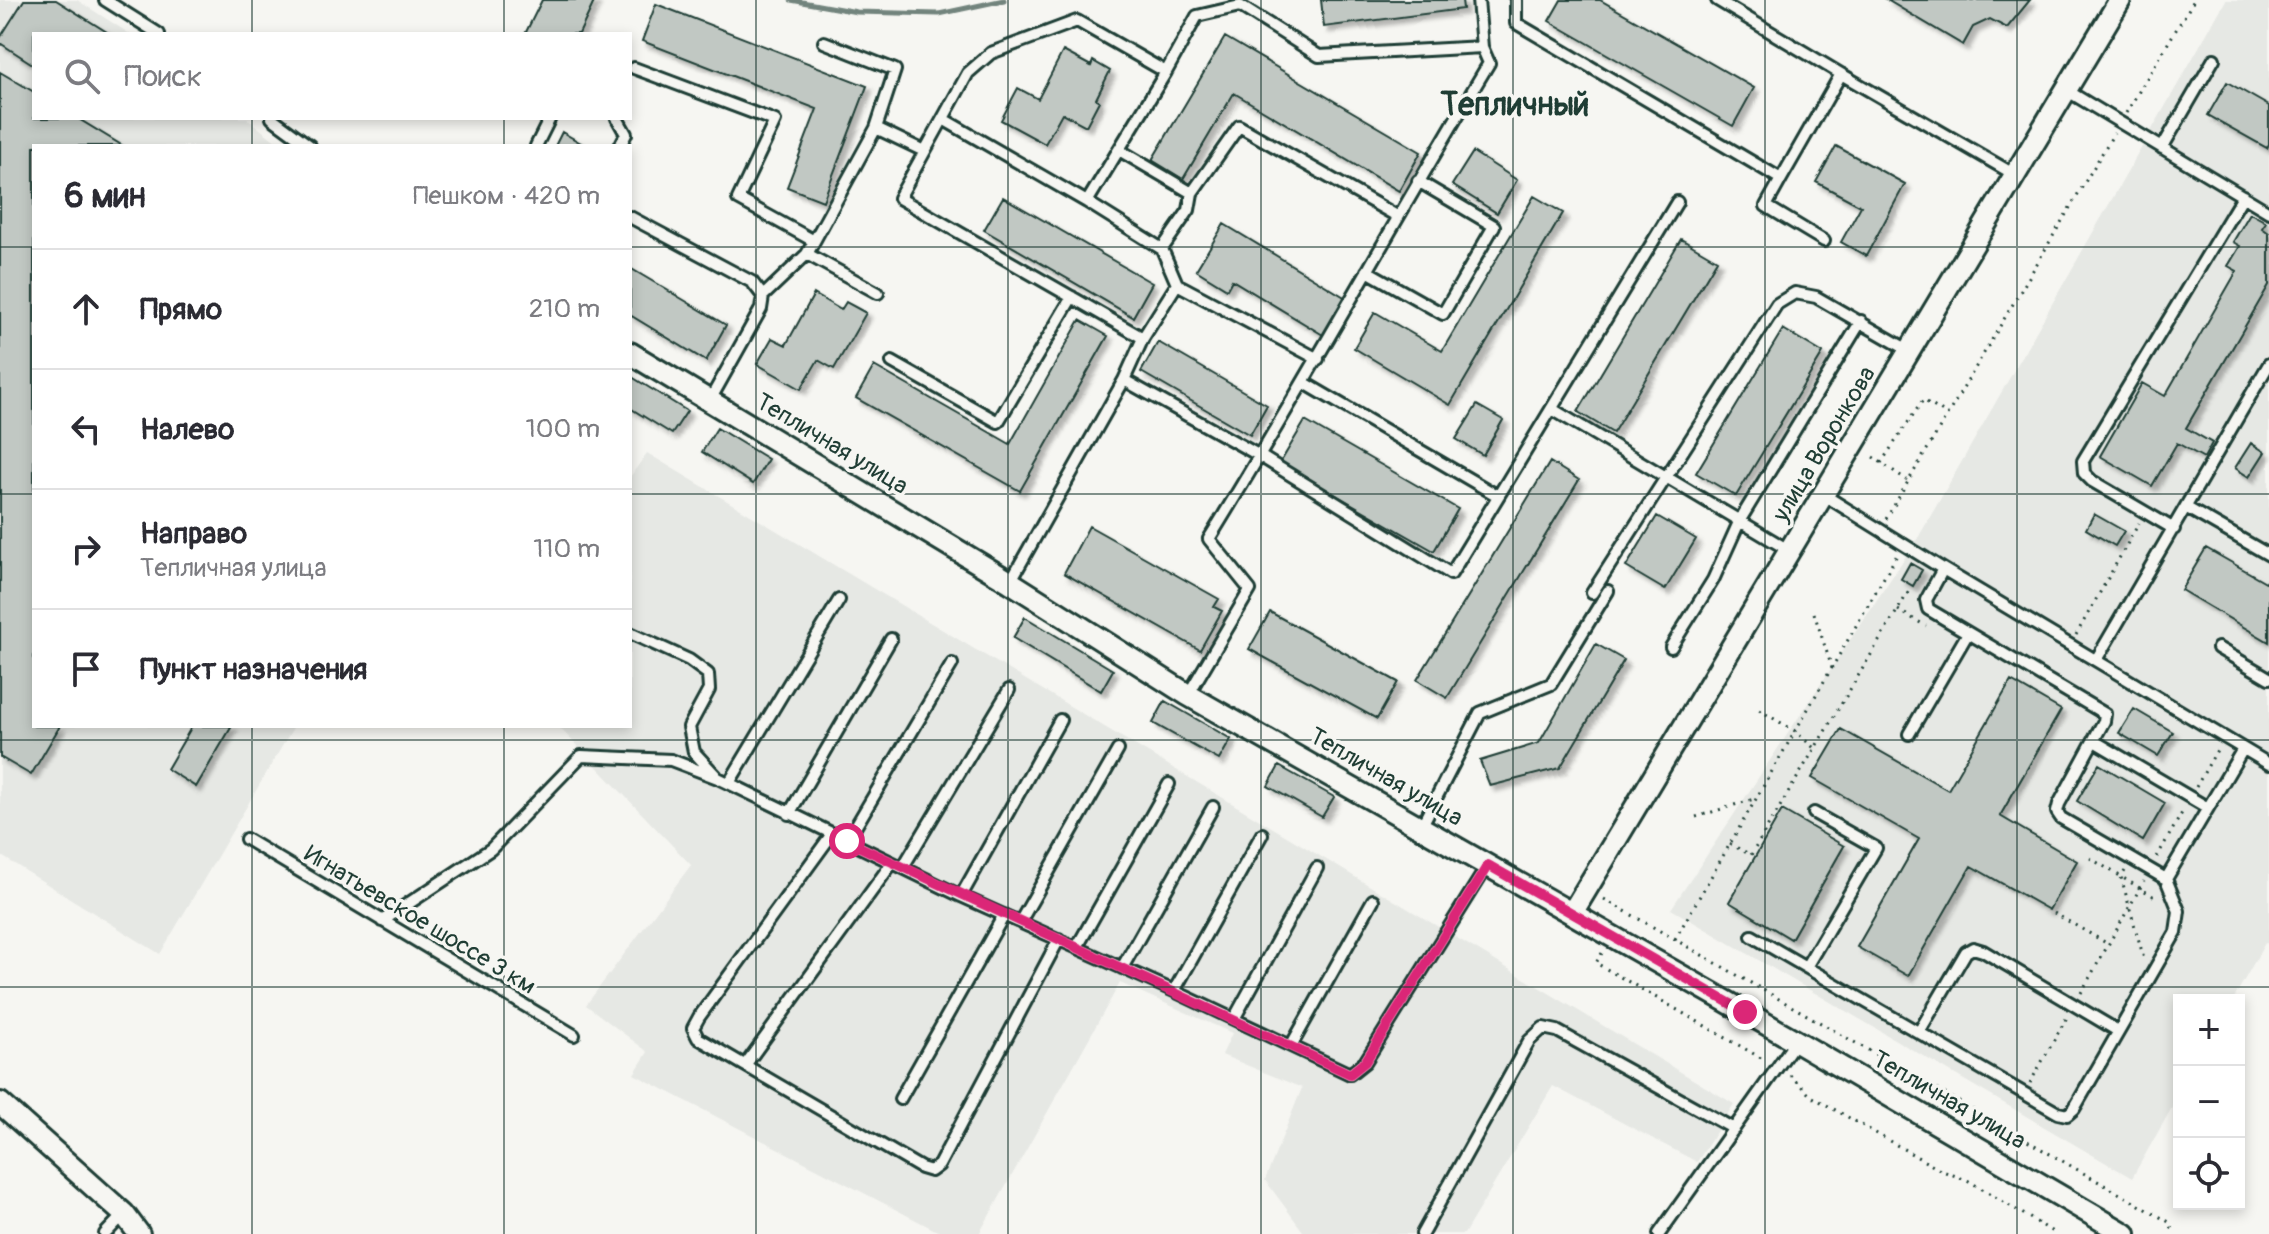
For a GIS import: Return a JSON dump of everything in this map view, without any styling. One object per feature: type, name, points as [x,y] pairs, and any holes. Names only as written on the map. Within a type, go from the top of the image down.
[{"type":"street","name":"улица Воронкова","points":[[1572,913],[2120,0]]},
{"type":"street","name":"Тепличная улица","points":[[632,354],[1010,582],[1188,695],[1796,1041],[2125,1234]]},
{"type":"street","points":[[0,1103],[124,1214],[139,1234]]},
{"type":"lane","points":[[105,0],[156,32]]},
{"type":"lane","points":[[1188,695],[1250,590],[1209,539],[1318,359],[1397,216],[1489,63],[1482,47],[1478,0]]},
{"type":"lane","points":[[1516,0],[1516,23],[1781,179]]},
{"type":"lane","points":[[1717,0],[2017,176]]},
{"type":"lane","points":[[1087,202],[1197,16],[1240,6],[1319,56],[1482,47]]},
{"type":"lane","points":[[1143,338],[899,198],[968,73],[991,53],[1077,21],[1166,72]]},
{"type":"lane","points":[[710,400],[761,309],[763,296],[807,254],[876,128],[895,70],[824,42]]},
{"type":"lane","points":[[2162,148],[2214,59]]},
{"type":"lane","points":[[634,68],[775,121],[738,199],[814,241]]},
{"type":"lane","points":[[1824,241],[1766,206],[1841,74]]},
{"type":"lane","points":[[2066,90],[2269,212]]},
{"type":"lane","points":[[943,119],[1162,249],[1177,284],[1318,359]]},
{"type":"lane","points":[[275,120],[307,144]]},
{"type":"lane","points":[[537,144],[549,120]]},
{"type":"lane","points":[[618,120],[626,134],[621,144]]},
{"type":"lane","points":[[1162,249],[1189,210],[1192,193],[1239,126],[1397,216]]},
{"type":"lane","points":[[876,128],[924,151]]},
{"type":"lane","points":[[1119,150],[1192,193]]},
{"type":"lane","points":[[1367,271],[1443,314],[1494,226],[1418,181]]},
{"type":"lane","points":[[2174,529],[2092,481],[2084,473],[2083,461],[2243,196]]},
{"type":"lane","points":[[1124,380],[1260,456],[1451,574],[1677,202]]},
{"type":"lane","points":[[632,218],[752,282],[763,296]]},
{"type":"lane","points":[[807,254],[878,293]]},
{"type":"lane","points":[[1010,582],[1124,380],[1143,338],[1177,284]]},
{"type":"lane","points":[[1592,593],[1777,304],[1795,293],[1816,297],[1910,351]]},
{"type":"lane","points":[[892,362],[998,422],[1072,297]]},
{"type":"lane","points":[[1671,647],[1713,580],[1740,520],[1861,321]]},
{"type":"lane","points":[[2096,660],[2269,364]]},
{"type":"lane","points":[[1303,382],[1498,496]]},
{"type":"lane","points":[[1552,409],[1790,551]]},
{"type":"lane","points":[[1824,495],[2269,764]]},
{"type":"lane","points":[[2187,508],[2269,555]]},
{"type":"lane","points":[[1752,936],[2058,1113],[2067,1115],[2074,1109],[2176,932],[2179,911],[2166,879],[2061,818],[2057,812],[2105,714],[1925,605],[1943,569]]},
{"type":"lane","points":[[1421,827],[1480,713],[1551,684],[1608,591]]},
{"type":"lane","points":[[729,783],[839,600]]},
{"type":"lane","points":[[1909,734],[1968,633]]},
{"type":"lane","points":[[632,634],[689,660],[708,674],[709,690],[689,727],[694,752],[718,778]]},
{"type":"lane","points":[[789,814],[891,639]]},
{"type":"lane","points":[[2218,648],[2269,678]]},
{"type":"lane","points":[[847,841],[952,664]]},
{"type":"lane","points":[[903,867],[1009,690]]},
{"type":"lane","points":[[961,896],[1060,720]]},
{"type":"lane","points":[[2094,741],[2208,808]]},
{"type":"lane","points":[[2166,879],[2243,749]]},
{"type":"lane","points":[[1020,922],[1118,750]]},
{"type":"lane","points":[[382,921],[491,849],[581,756],[671,760],[729,783],[961,896],[1350,1074],[1365,1062],[1488,865]]},
{"type":"lane","points":[[1077,947],[1169,784]]},
{"type":"lane","points":[[1122,968],[1213,807]]},
{"type":"lane","points":[[1806,967],[1876,848],[1814,813]]},
{"type":"lane","points":[[832,834],[693,1028],[698,1038],[921,1168],[931,1171],[939,1165],[1059,939]]},
{"type":"lane","points":[[1174,991],[1262,834]]},
{"type":"lane","name":"Игнатьевское шоссе 3 км","points":[[246,839],[574,1035]]},
{"type":"lane","points":[[746,1064],[892,863]]},
{"type":"lane","points":[[1234,1019],[1317,868]]},
{"type":"lane","points":[[1291,1046],[1373,900]]},
{"type":"lane","points":[[900,1099],[1004,915]]},
{"type":"lane","points":[[1919,1032],[1966,952],[1973,948],[2118,1031]]},
{"type":"lane","points":[[1422,1234],[1529,1041],[1543,1028],[1557,1031],[1734,1129]]},
{"type":"lane","points":[[1659,1234],[1796,1041]]},
{"type":"lane","points":[[105,1234],[124,1214]]},
{"type":"path","points":[[1880,529],[2194,0]]},
{"type":"path","points":[[1881,463],[1923,400],[1946,414]]},
{"type":"path","points":[[1873,457],[1907,480]]},
{"type":"path","points":[[2070,645],[2145,512]]},
{"type":"path","points":[[1675,939],[1903,544]]},
{"type":"path","points":[[1730,844],[1751,855],[1909,591]]},
{"type":"path","points":[[1814,613],[1832,668]]},
{"type":"path","points":[[1759,710],[1795,731],[1814,748]]},
{"type":"path","points":[[2024,1093],[2224,738]]},
{"type":"path","points":[[1696,817],[1757,798]]},
{"type":"path","points":[[2090,858],[2179,911]]},
{"type":"path","points":[[2131,859],[2121,877],[2149,978]]},
{"type":"path","points":[[1587,889],[2169,1222],[2174,1234]]},
{"type":"path","points":[[2054,913],[2108,944]]},
{"type":"path","points":[[1611,936],[1596,963],[1790,1075],[1811,1096],[1940,1170],[1969,1181],[2056,1234]]},
{"type":"shaded area","points":[[0,0],[77,0],[127,32],[32,32],[32,120],[249,120],[279,144],[32,144],[32,728],[293,728],[160,954],[0,855]]},
{"type":"shaded area","points":[[2226,0],[2269,0],[2269,944],[2265,943],[2236,994],[2173,994],[2173,1106],[2132,1178],[1671,909],[1918,538]]},
{"type":"shaded area","points":[[647,453],[1734,1104],[1697,1162],[1553,1086],[1464,1234],[1305,1234],[1265,1180],[1302,1088],[1222,1055],[1232,1033],[1120,983],[979,1234],[943,1234],[634,1074],[648,1052],[586,1005],[691,865],[560,728],[632,728],[632,474]]},
{"type":"building","points":[[24,0],[56,0],[107,32],[32,32],[32,64],[0,43],[0,38]]},
{"type":"building","points":[[542,0],[595,0],[580,32],[526,32]]},
{"type":"building","points":[[1321,0],[1462,0],[1463,9],[1324,27]]},
{"type":"building","points":[[1561,0],[1600,0],[1754,88],[1733,126],[1549,21]]},
{"type":"building","points":[[1887,0],[2030,0],[2007,28],[1990,19],[1973,27],[1963,45]]},
{"type":"building","points":[[656,4],[867,86],[823,201],[787,187],[817,109],[642,41]]},
{"type":"building","points":[[1225,37],[1421,152],[1399,191],[1234,93],[1183,179],[1152,160]]},
{"type":"building","points":[[1063,51],[1091,66],[1093,61],[1110,71],[1086,126],[1062,113],[1045,144],[1001,120],[1018,88],[1038,99]]},
{"type":"building","points":[[0,72],[32,91],[32,120],[80,120],[120,144],[32,144],[32,728],[59,728],[31,775],[0,757]]},
{"type":"building","points":[[2227,82],[2269,106],[2267,148],[2208,115]]},
{"type":"building","points":[[562,132],[583,144],[556,144]]},
{"type":"building","points":[[1836,146],[1905,184],[1866,256],[1841,242],[1861,206],[1816,182]]},
{"type":"building","points":[[1473,152],[1517,180],[1497,213],[1452,185]]},
{"type":"building","points":[[1534,196],[1563,213],[1450,405],[1354,348],[1375,312],[1442,351]]},
{"type":"building","points":[[1003,197],[1152,283],[1133,317],[984,230]]},
{"type":"building","points":[[2250,213],[2266,222],[2262,228],[2269,233],[2269,285],[2186,428],[2212,443],[2204,458],[2177,443],[2152,486],[2100,456],[2142,383],[2165,396],[2237,271],[2228,266],[2240,246],[2233,242]]},
{"type":"building","points":[[1224,224],[1346,298],[1323,335],[1232,280],[1227,289],[1196,270]]},
{"type":"building","points":[[1681,239],[1717,260],[1613,433],[1578,412]]},
{"type":"building","points":[[632,269],[726,325],[706,361],[632,316]]},
{"type":"building","points":[[814,294],[841,310],[846,302],[866,313],[834,369],[818,360],[801,389],[757,364],[772,338],[786,345]]},
{"type":"building","points":[[1080,320],[1108,336],[1020,491],[856,398],[874,366],[1010,444]]},
{"type":"building","points":[[1783,329],[1823,353],[1736,496],[1696,473]]},
{"type":"building","points":[[1158,342],[1267,405],[1250,435],[1141,372]]},
{"type":"building","points":[[632,377],[687,411],[672,434],[632,409]]},
{"type":"building","points":[[1477,405],[1503,420],[1483,455],[1456,439]]},
{"type":"building","points":[[1305,421],[1458,509],[1434,551],[1280,463]]},
{"type":"building","points":[[717,428],[768,459],[753,484],[702,452]]},
{"type":"building","points":[[2251,443],[2265,452],[2249,477],[2235,468]]},
{"type":"building","points":[[1550,462],[1579,480],[1447,698],[1417,680]]},
{"type":"building","points":[[2094,514],[2124,531],[2115,546],[2086,529]]},
{"type":"building","points":[[1657,516],[1696,539],[1665,590],[1626,567]]},
{"type":"building","points":[[1089,526],[1219,599],[1214,607],[1222,611],[1200,650],[1064,573]]},
{"type":"building","points":[[2206,548],[2269,584],[2269,642],[2181,590]]},
{"type":"building","points":[[1910,563],[1922,570],[1913,586],[1901,579]]},
{"type":"building","points":[[1270,612],[1398,682],[1377,719],[1249,649]]},
{"type":"building","points":[[1025,617],[1113,670],[1101,691],[1013,638]]},
{"type":"building","points":[[1596,644],[1624,660],[1560,768],[1490,786],[1480,761],[1539,743]]},
{"type":"building","points":[[2011,681],[2061,710],[2000,816],[2077,861],[2049,910],[1971,866],[1908,976],[1857,947],[1919,839],[1812,778],[1841,729],[1948,790]]},
{"type":"building","points":[[1165,701],[1231,739],[1219,760],[1153,723]]},
{"type":"building","points":[[2134,709],[2173,732],[2158,756],[2119,733]]},
{"type":"building","points":[[191,728],[231,728],[196,787],[167,769]]},
{"type":"building","points":[[2099,764],[2165,803],[2143,841],[2077,801]]},
{"type":"building","points":[[1279,766],[1334,797],[1322,817],[1268,786]]},
{"type":"building","points":[[1782,810],[1844,846],[1791,939],[1729,902]]},
{"type":"waterway","points":[[791,0],[857,12],[939,14],[1004,0]]},
{"type":"district","name":"Тепличный","points":[[1515,105]]},
{"type":"route","points":[[847,841],[1350,1074],[1365,1062],[1488,865],[1745,1012]]}]
